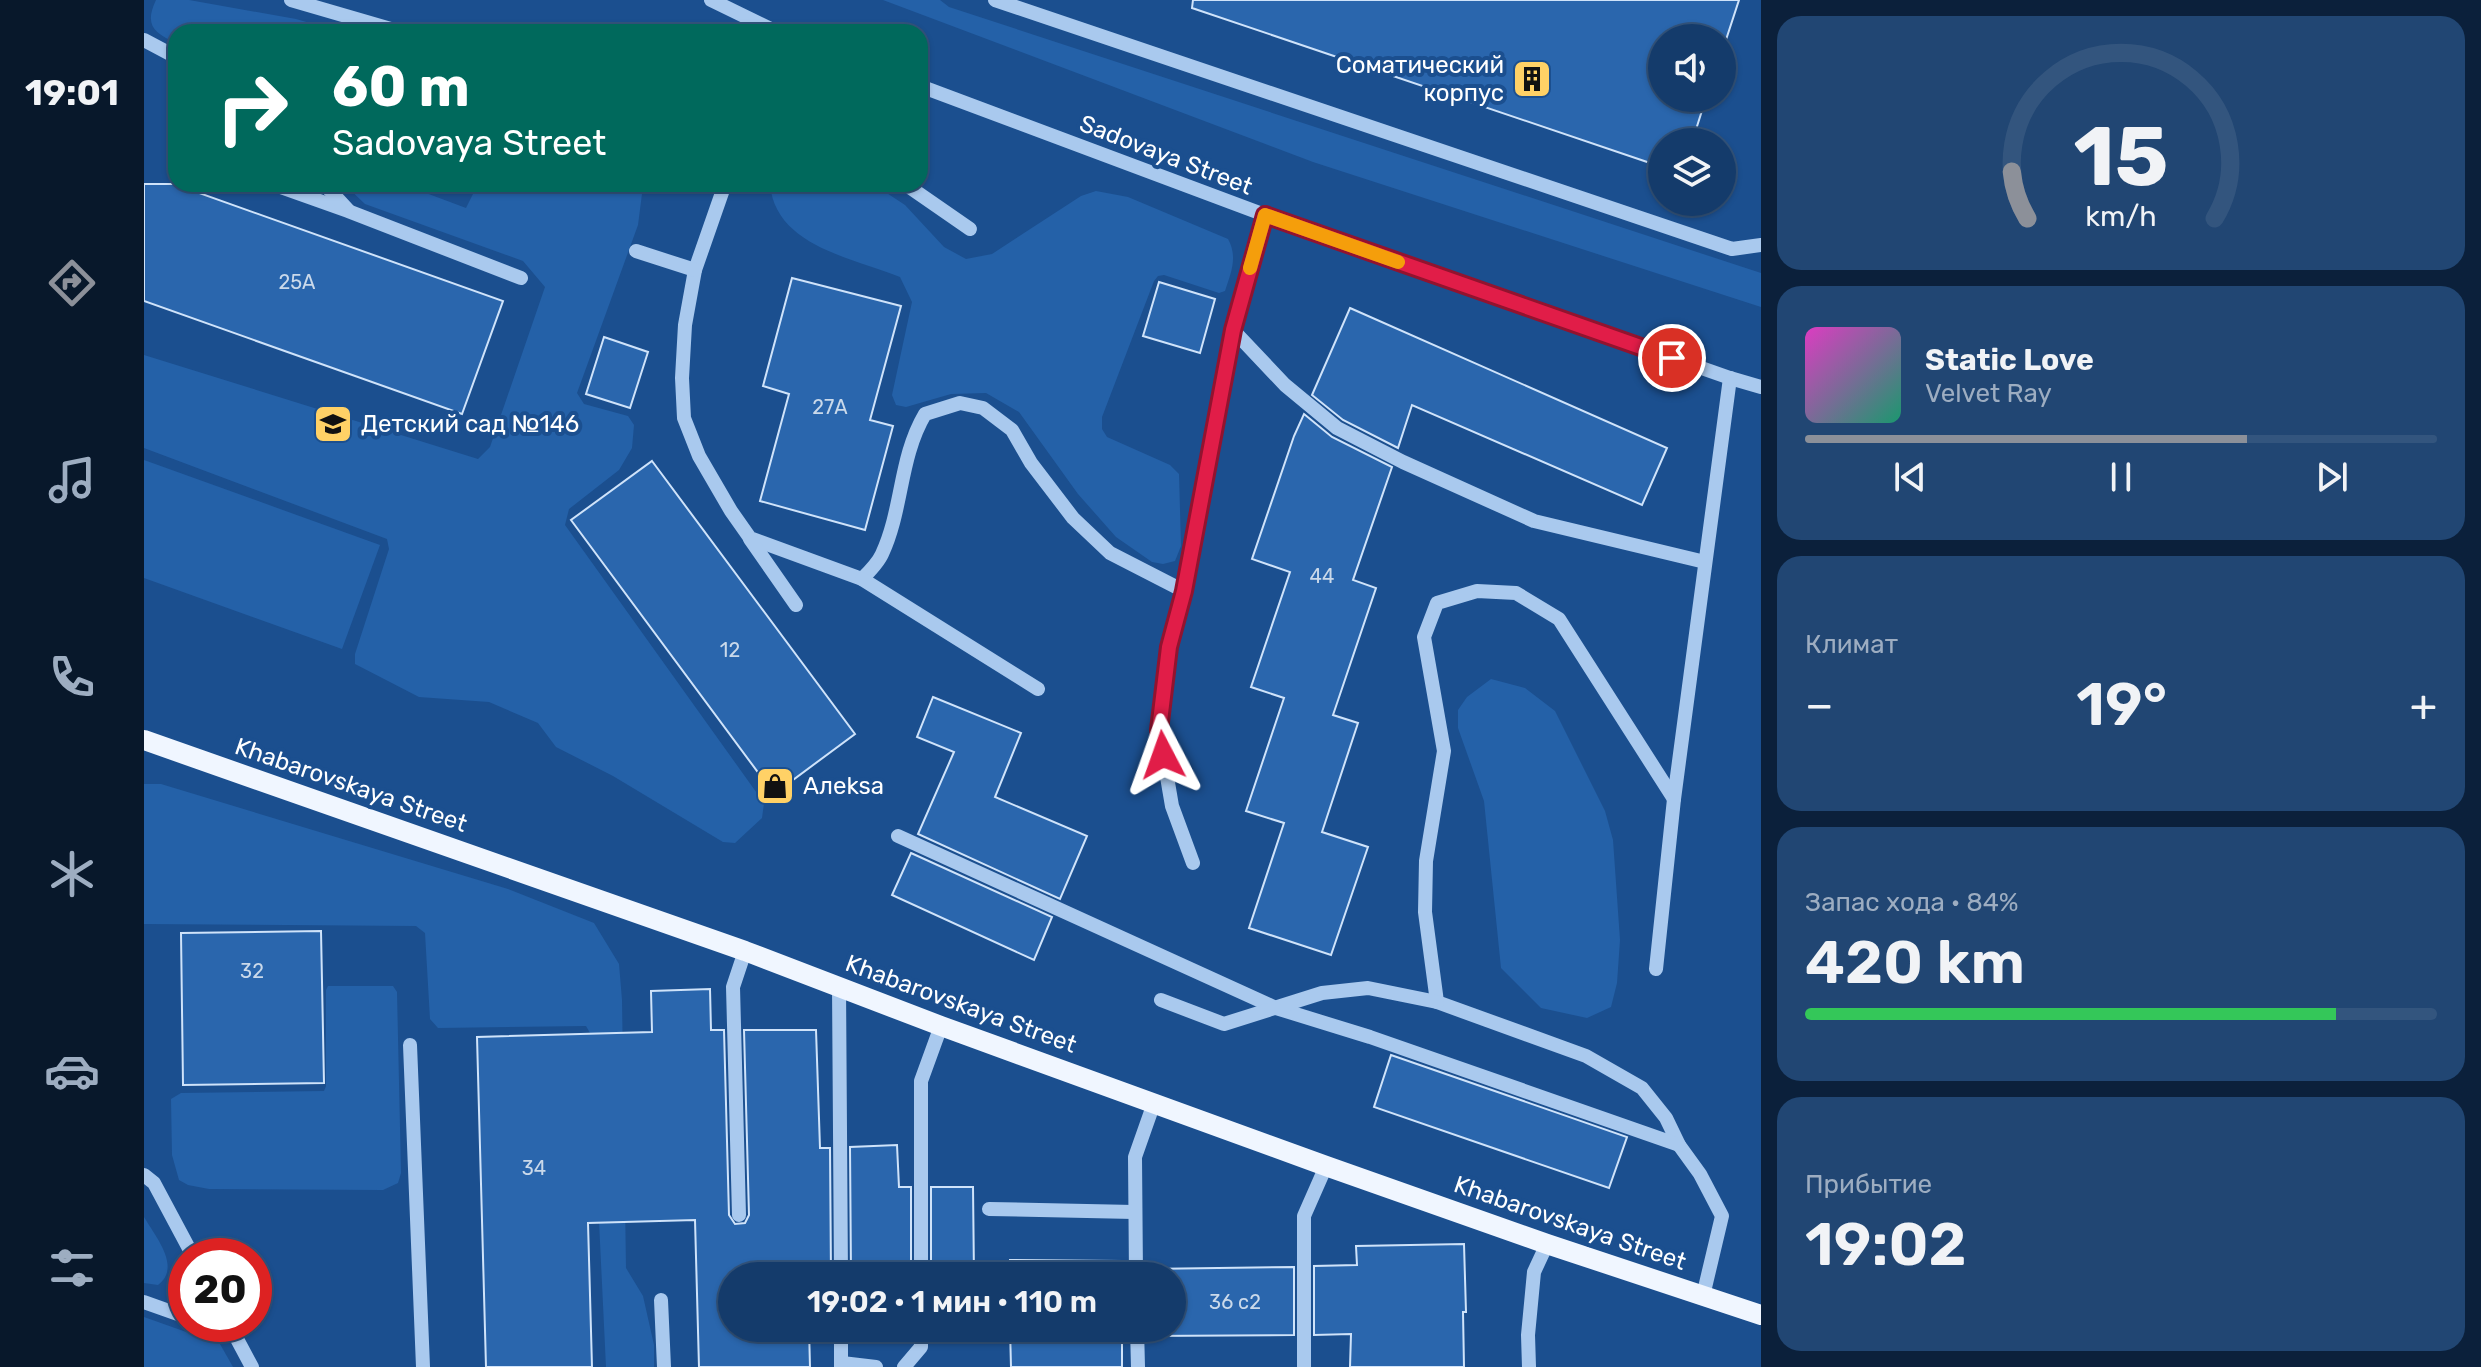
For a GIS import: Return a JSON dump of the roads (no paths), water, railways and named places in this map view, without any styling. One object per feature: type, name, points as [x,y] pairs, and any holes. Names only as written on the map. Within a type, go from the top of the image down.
[{"type":"main road","name":"Khabarovskaya Street","points":[[144,740],[745,951],[1326,1166],[1761,1315]]},
{"type":"street","points":[[291,0],[374,24]]},
{"type":"street","points":[[711,0],[759,24]]},
{"type":"street","points":[[995,0],[1732,249],[1761,245]]},
{"type":"street","points":[[144,40],[168,53]]},
{"type":"street","name":"Sadovaya Street","points":[[928,89],[1265,215],[1761,387]]},
{"type":"street","points":[[295,192],[521,278]]},
{"type":"street","points":[[331,192],[348,211]]},
{"type":"street","points":[[722,192],[695,270],[685,325],[682,378],[684,418],[699,456],[731,511],[796,605]]},
{"type":"street","points":[[917,192],[970,229]]},
{"type":"street","points":[[1193,863],[1172,806],[1159,730],[1169,647],[1184,591],[1233,330],[1265,215]]},
{"type":"street","points":[[636,251],[695,270]]},
{"type":"street","points":[[1233,330],[1285,385],[1337,428],[1403,462],[1534,521],[1705,562]]},
{"type":"street","points":[[1656,969],[1674,799],[1730,378]]},
{"type":"street","points":[[862,579],[882,556],[898,503],[907,454],[925,414],[960,403],[983,408],[1012,430],[1031,463],[1073,518],[1110,553],[1184,591]]},
{"type":"street","points":[[750,538],[862,579],[1038,689]]},
{"type":"street","points":[[1437,1002],[1425,912],[1426,861],[1444,751],[1424,637],[1437,603],[1477,591],[1516,593],[1559,619],[1674,799]]},
{"type":"street","points":[[898,836],[1276,1008],[1370,1037],[1679,1145]]},
{"type":"street","points":[[739,1215],[733,987],[745,951]]},
{"type":"street","points":[[839,986],[841,1262]]},
{"type":"street","points":[[1161,1000],[1224,1024],[1322,993],[1368,988],[1437,1002],[1586,1056],[1642,1088],[1666,1118],[1722,1216],[1703,1296]]},
{"type":"street","points":[[921,1262],[921,1081],[941,1026]]},
{"type":"street","points":[[410,1045],[423,1367]]},
{"type":"street","points":[[1136,1262],[1135,1157],[1154,1103]]},
{"type":"street","points":[[1304,1367],[1304,1216],[1326,1166]]},
{"type":"street","points":[[144,1175],[154,1183],[183,1238]]},
{"type":"street","points":[[989,1209],[1134,1212]]},
{"type":"street","points":[[1529,1367],[1528,1335],[1534,1272],[1547,1244]]},
{"type":"street","points":[[661,1300],[664,1367]]},
{"type":"street","points":[[144,1302],[168,1311]]},
{"type":"street","points":[[239,1342],[252,1367]]},
{"type":"street","points":[[841,1342],[841,1365],[876,1367]]},
{"type":"street","points":[[904,1367],[921,1347],[921,1342]]},
{"type":"street","points":[[1137,1342],[1138,1367]]},
{"type":"place","name":"Соматический корпус","points":[[1532,79]]},
{"type":"place","name":"Детский сад №146","points":[[333,424]]},
{"type":"place","name":"Алеksa","points":[[775,786]]}]
